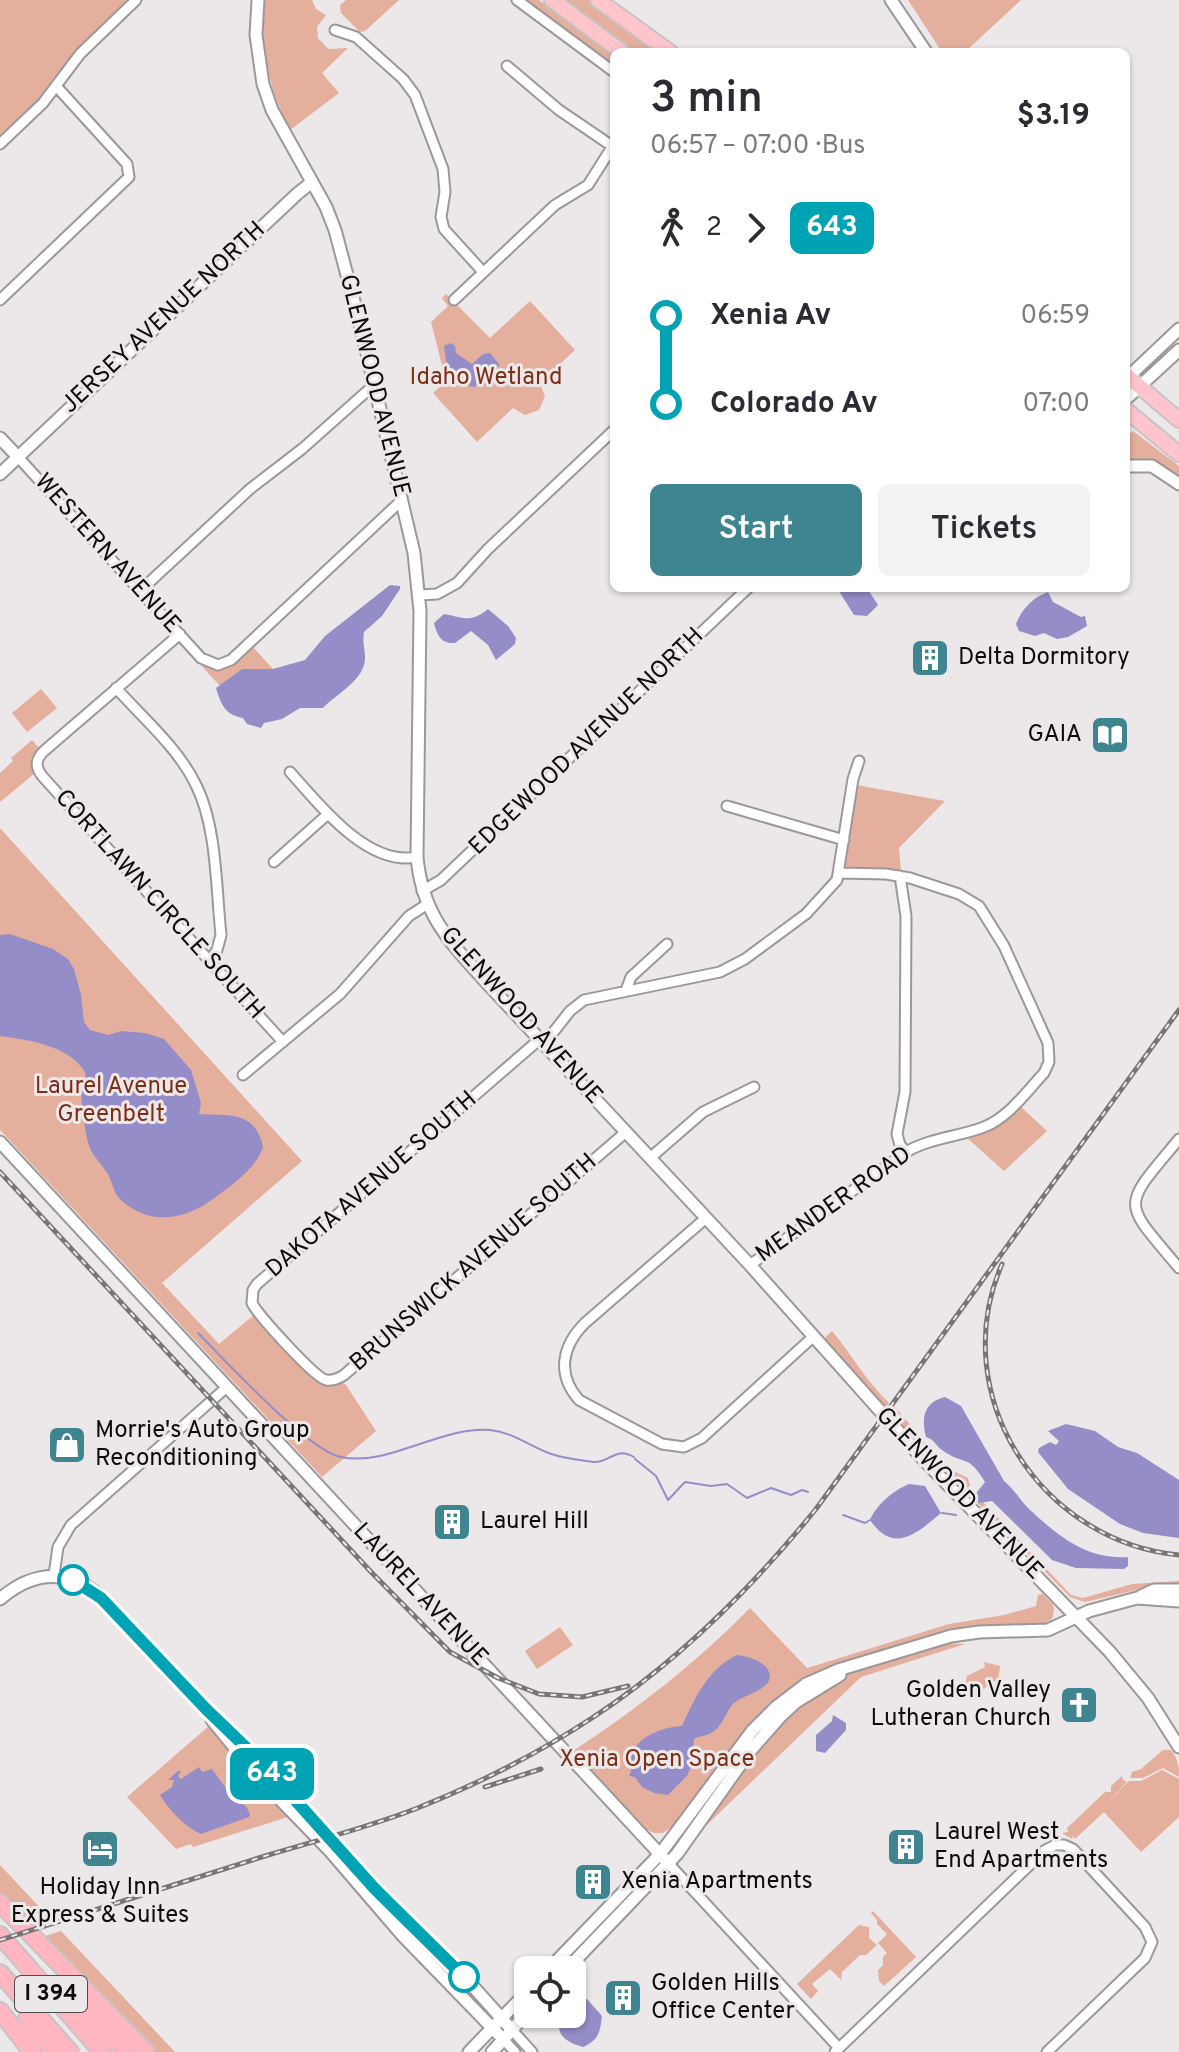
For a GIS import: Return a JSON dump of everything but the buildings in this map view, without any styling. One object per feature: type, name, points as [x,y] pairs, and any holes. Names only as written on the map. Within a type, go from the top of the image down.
[{"type":"highway","points":[[552,0],[617,48]]},
{"type":"highway","points":[[598,0],[664,48]]},
{"type":"highway","points":[[1130,379],[1179,420]]},
{"type":"highway","points":[[1130,413],[1179,454]]},
{"type":"highway","points":[[0,1903],[146,2052]]},
{"type":"highway","points":[[0,1912],[124,2052]]},
{"type":"highway","name":"I 394","points":[[0,1935],[102,2052]]},
{"type":"highway","name":"I 394","points":[[0,1973],[70,2052]]},
{"type":"highway","points":[[0,1987],[54,2052]]},
{"type":"highway","points":[[0,2011],[32,2052]]},
{"type":"street","points":[[0,144],[43,103],[80,54],[136,0]]},
{"type":"street","name":"GLENWOOD AVENUE","points":[[258,0],[256,46],[265,92],[335,230],[414,553],[419,595],[417,857],[426,905],[454,946],[750,1265],[940,1477],[1077,1617],[1141,1689],[1179,1747]]},
{"type":"street","points":[[517,0],[610,69]]},
{"type":"street","points":[[891,0],[923,48]]},
{"type":"street","points":[[335,30],[356,37],[403,79],[415,95],[443,169],[445,192],[441,217],[444,229],[483,272]]},
{"type":"street","points":[[507,66],[549,103],[610,143]]},
{"type":"street","points":[[0,300],[129,177],[127,164],[56,86]]},
{"type":"street","points":[[454,300],[555,205],[588,185],[598,174],[610,151]]},
{"type":"street","name":"JERSEY AVENUE NORTH","points":[[0,474],[312,182]]},
{"type":"street","points":[[1130,379],[1179,329]]},
{"type":"street","points":[[1130,379],[1179,350]]},
{"type":"street","points":[[141,590],[250,489],[302,449],[375,384]]},
{"type":"street","points":[[419,595],[437,594],[457,583],[488,549],[610,434]]},
{"type":"street","name":"WESTERN AVENUE","points":[[0,438],[201,658],[218,665],[231,660],[402,500]]},
{"type":"street","points":[[1130,466],[1152,466],[1179,484]]},
{"type":"street","name":"EDGEWOOD AVENUE NORTH","points":[[422,891],[441,880],[744,592]]},
{"type":"street","points":[[180,634],[116,688],[183,763],[204,805],[221,935],[210,960]]},
{"type":"street","name":"CORTLAWN CIRCLE SOUTH","points":[[116,688],[44,751],[37,759],[37,766],[43,777],[283,1042]]},
{"type":"street","points":[[542,1042],[577,1004],[597,996],[729,969],[806,914],[840,873],[853,779],[859,761]]},
{"type":"street","points":[[290,772],[328,814],[378,852],[402,860],[417,857]]},
{"type":"street","points":[[727,806],[844,840]]},
{"type":"street","points":[[274,862],[328,814]]},
{"type":"street","name":"MEANDER ROAD","points":[[750,1265],[906,1152],[923,1143],[981,1128],[999,1118],[1044,1073],[1050,1050],[1004,946],[979,906],[959,894],[900,876],[840,873]]},
{"type":"street","points":[[900,876],[906,916],[905,1080],[897,1134],[906,1152]]},
{"type":"street","points":[[243,1075],[340,994],[409,916],[426,905]]},
{"type":"street","points":[[626,990],[631,977],[667,944]]},
{"type":"street","name":"DAKOTA AVENUE SOUTH","points":[[284,1341],[252,1303],[257,1284],[542,1042]]},
{"type":"street","points":[[650,1158],[698,1116],[754,1087]]},
{"type":"street","name":"BRUNSWICK AVENUE SOUTH","points":[[284,1341],[322,1378],[335,1380],[344,1375],[626,1132]]},
{"type":"street","points":[[1179,1139],[1143,1183],[1134,1203],[1138,1218],[1179,1268]]},
{"type":"street","name":"LAUREL AVENUE","points":[[0,1142],[449,1625],[837,2050]]},
{"type":"street","points":[[706,1218],[585,1323],[572,1338],[564,1358],[567,1382],[579,1400],[662,1444],[678,1447],[694,1444],[814,1336]]},
{"type":"street","points":[[54,1575],[58,1547],[71,1525],[227,1387]]},
{"type":"street","points":[[0,1599],[27,1580],[54,1575],[78,1581],[95,1592],[206,1709],[255,1755],[359,1872],[532,2052]]},
{"type":"street","points":[[578,1956],[664,1859],[750,1751],[796,1702],[839,1676],[888,1655],[965,1634],[1048,1630],[1103,1606],[1137,1598],[1154,1590],[1179,1590]]},
{"type":"street","points":[[1137,1598],[1179,1601]]},
{"type":"street","points":[[206,1709],[220,1732],[262,1781],[330,1851],[413,1947],[515,2052]]},
{"type":"street","points":[[837,2050],[1044,1851],[1055,1845],[1064,1845],[1078,1854],[1145,1927],[1152,1942],[1145,1958],[1047,2052]]},
{"type":"street","points":[[563,1956],[664,1859]]},
{"type":"street","points":[[469,2052],[514,2006]]},
{"type":"street","points":[[492,2052],[514,2028]]},
{"type":"green space","points":[[0,0],[129,0],[77,49],[41,97],[0,136]]},
{"type":"green space","points":[[264,0],[312,0],[316,9],[326,15],[317,27],[318,38],[328,49],[348,48],[322,73],[339,93],[290,130],[267,66],[263,34]]},
{"type":"green space","points":[[346,0],[399,0],[360,32],[341,13],[340,5]]},
{"type":"green space","points":[[524,0],[539,0],[610,53],[610,64]]},
{"type":"green space","points":[[561,0],[589,0],[655,48],[627,48]]},
{"type":"green space","points":[[908,0],[1021,0],[969,48],[939,48]]},
{"type":"green space","name":"Idaho Wetland","points":[[446,294],[490,338],[530,301],[575,350],[540,383],[545,397],[539,410],[525,415],[513,408],[477,442],[433,393],[446,381],[431,322],[448,306],[442,298]]},
{"type":"green space","points":[[1133,431],[1179,466],[1179,477],[1153,461],[1130,461],[1130,433]]},
{"type":"green space","points":[[252,646],[273,669],[242,669],[220,686],[198,662],[206,667],[221,669],[234,663]]},
{"type":"green space","points":[[41,689],[57,708],[27,732],[12,713]]},
{"type":"green space","points":[[32,740],[39,748],[31,760],[34,774],[0,802],[0,773],[13,761],[11,758]]},
{"type":"green space","points":[[856,785],[945,801],[899,848],[901,871],[849,869],[845,865]]},
{"type":"green space","name":"Laurel Avenue Greenbelt","points":[[0,828],[302,1161],[162,1283],[219,1344],[254,1315],[316,1380],[331,1385],[342,1382],[346,1385],[376,1431],[322,1477],[0,1130]]},
{"type":"green space","points":[[1020,1106],[1047,1131],[1004,1171],[966,1137],[997,1126]]},
{"type":"green space","points":[[832,1331],[889,1403],[885,1409],[824,1339]]},
{"type":"green space","points":[[894,1406],[943,1462],[968,1478],[971,1489],[1071,1595],[1083,1598],[1132,1584],[1179,1581],[1179,1587],[1145,1588],[1085,1602],[1070,1597],[889,1413]]},
{"type":"green space","name":"Xenia Open Space","points":[[1043,1594],[1053,1605],[1054,1611],[1052,1619],[1042,1625],[986,1625],[951,1631],[808,1680],[716,1774],[673,1826],[663,1833],[646,1829],[573,1751],[665,1684],[709,1648],[750,1608],[807,1668],[949,1624],[1036,1606],[1038,1595]]},
{"type":"green space","points":[[560,1627],[573,1645],[537,1669],[525,1651]]},
{"type":"green space","name":"Xenia Open Space","points":[[948,1643],[965,1644],[861,1677],[691,1840],[775,1728],[818,1692],[855,1671]]},
{"type":"green space","points":[[984,1662],[1000,1666],[998,1683],[993,1681],[979,1693],[971,1692],[965,1685],[967,1676],[985,1667]]},
{"type":"green space","points":[[210,1725],[291,1816],[193,1847],[191,1844],[176,1849],[127,1797]]},
{"type":"green space","points":[[1163,1750],[1173,1753],[1178,1763],[1179,1777],[1163,1768],[1143,1778],[1130,1778],[1132,1772],[1141,1769]]},
{"type":"green space","points":[[1162,1770],[1179,1779],[1179,1817],[1141,1852],[1104,1812],[1075,1839],[1062,1833],[1068,1832],[1067,1828],[1105,1792],[1111,1792],[1111,1786],[1122,1776],[1127,1782],[1103,1807],[1129,1781],[1141,1781]]},
{"type":"green space","points":[[0,1865],[44,1912],[21,1919],[0,1897]]},
{"type":"green space","points":[[873,1911],[916,1957],[884,1986],[879,1981],[878,1970],[887,1953],[878,1943],[887,1934],[877,1924],[871,1913]]},
{"type":"green space","points":[[859,1925],[869,1927],[869,1938],[877,1945],[866,1955],[860,1955],[842,1972],[841,1980],[830,1969],[812,1984],[818,1991],[811,1999],[797,1984]]},
{"type":"green space","points":[[61,1931],[175,2052],[152,2052],[39,1938]]},
{"type":"shaded area","points":[[451,343],[456,353],[472,364],[483,354],[490,353],[500,365],[489,373],[488,383],[482,387],[477,384],[475,387],[468,386],[469,381],[464,380],[455,384],[456,375],[446,361],[444,346]]},
{"type":"shaded area","points":[[390,585],[400,586],[400,589],[382,616],[364,632],[364,666],[349,686],[323,708],[300,708],[282,719],[264,723],[261,728],[247,724],[243,718],[225,708],[216,688],[242,669],[273,669],[305,660],[325,636]]},
{"type":"shaded area","points":[[840,592],[870,592],[878,605],[867,616],[854,615]]},
{"type":"shaded area","points":[[1048,592],[1053,602],[1081,617],[1085,616],[1087,626],[1068,637],[1057,639],[1044,633],[1035,636],[1019,631],[1016,624],[1025,608]]},
{"type":"shaded area","points":[[488,609],[508,626],[516,638],[515,644],[496,660],[488,645],[471,631],[455,643],[446,642],[438,634],[434,623],[444,614],[471,618]]},
{"type":"shaded area","points":[[10,934],[53,949],[68,959],[81,995],[84,1022],[90,1030],[108,1035],[121,1031],[145,1033],[164,1039],[191,1070],[201,1103],[199,1114],[239,1117],[254,1127],[263,1147],[255,1163],[201,1206],[177,1216],[141,1213],[119,1198],[88,1142],[82,1105],[86,1078],[83,1069],[57,1049],[0,1036],[0,935]]},
{"type":"shaded area","points":[[945,1397],[961,1406],[1004,1481],[1029,1509],[1074,1544],[1099,1555],[1128,1557],[1128,1566],[1124,1569],[1076,1568],[1052,1560],[992,1501],[979,1503],[973,1497],[985,1482],[979,1473],[970,1463],[949,1455],[926,1437],[924,1423],[928,1407]]},
{"type":"shaded area","points":[[1066,1424],[1095,1431],[1179,1480],[1179,1538],[1143,1533],[1120,1524],[1068,1489],[1038,1452],[1039,1448],[1050,1442],[1056,1445],[1059,1441],[1048,1431]]},
{"type":"shaded area","points":[[909,1484],[925,1486],[941,1513],[906,1537],[888,1536],[870,1520],[886,1499]]},
{"type":"shaded area","points":[[737,1655],[753,1659],[766,1667],[770,1674],[766,1685],[734,1703],[715,1731],[694,1739],[687,1776],[668,1795],[642,1787],[635,1777],[629,1776],[631,1758],[638,1744],[658,1731],[682,1726],[710,1676]]},
{"type":"shaded area","points":[[833,1715],[846,1723],[846,1730],[825,1753],[816,1751],[816,1735],[832,1721]]},
{"type":"shaded area","points":[[199,1767],[202,1772],[212,1769],[233,1798],[246,1806],[249,1817],[201,1834],[178,1818],[160,1795],[172,1787],[174,1780],[168,1780],[178,1771],[181,1771],[178,1776],[181,1779]]},
{"type":"shaded area","points":[[586,1999],[602,2016],[598,2035],[583,2047],[566,2040],[559,2028],[586,2028]]},
{"type":"waterway","points":[[198,1333],[288,1422],[326,1451],[341,1457],[359,1459],[378,1456],[471,1430],[509,1434],[566,1458],[600,1462],[622,1453],[634,1457]]},
{"type":"waterway","points":[[635,1459],[656,1476],[668,1500],[685,1482],[711,1486],[727,1484],[747,1498],[771,1488],[791,1495],[802,1490],[808,1492]]},
{"type":"waterway","points":[[942,1513],[956,1515]]},
{"type":"waterway","points":[[843,1515],[865,1523],[870,1520]]},
{"type":"railway","points":[[0,1940],[397,1816],[438,1800],[550,1744],[655,1673],[740,1595],[816,1509],[1179,1010]]},
{"type":"railway","points":[[0,1172],[373,1574],[450,1652],[498,1678],[539,1694],[582,1697],[628,1686]]},
{"type":"railway","points":[[1002,1264],[988,1314],[986,1363],[997,1410],[1017,1454],[1047,1492],[1085,1522],[1129,1544],[1179,1555]]},
{"type":"railway","points":[[485,1787],[541,1769]]},
{"type":"bus line","name":"643","points":[[73,1580],[84,1584],[101,1598],[261,1762],[375,1889],[464,1977]]},
{"type":"place","name":"Delta Dormitory","points":[[930,658]]},
{"type":"place","name":"GAIA","points":[[1110,735]]},
{"type":"place","name":"Morrie's Auto Group Reconditioning","points":[[67,1445]]},
{"type":"place","name":"Laurel Hill","points":[[452,1522]]},
{"type":"place","name":"Golden Valley Lutheran Church","points":[[1079,1705]]},
{"type":"place","name":"Laurel West End Apartments","points":[[906,1847]]},
{"type":"place","name":"Holiday Inn Express & Suites","points":[[100,1849]]},
{"type":"place","name":"Xenia Apartments","points":[[593,1882]]},
{"type":"place","name":"Golden Hills Office Center","points":[[623,1998]]}]
